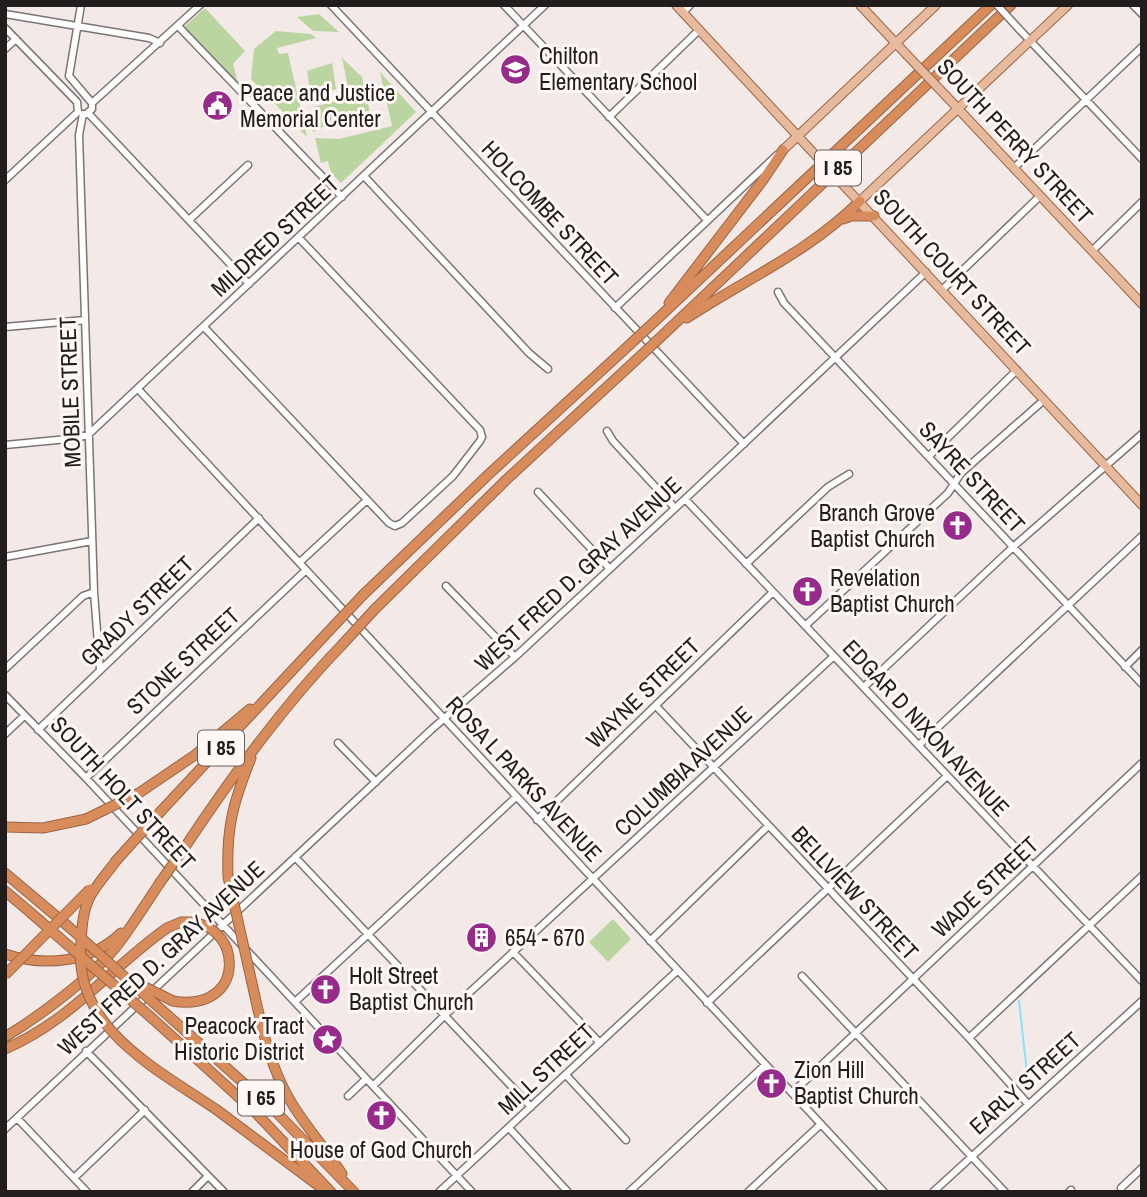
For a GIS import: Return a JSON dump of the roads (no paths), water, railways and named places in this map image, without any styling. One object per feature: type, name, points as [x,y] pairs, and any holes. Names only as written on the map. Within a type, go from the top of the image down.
[{"type":"highway","name":"I 85","points":[[116,861],[363,595],[991,5]]},
{"type":"highway","name":"I 85","points":[[135,920],[223,790],[256,747],[374,610],[471,514],[1012,5]]},
{"type":"highway","points":[[654,322],[783,150]]},
{"type":"highway","points":[[665,333],[719,297],[805,247],[841,220],[860,201]]},
{"type":"highway","points":[[841,220],[850,216],[874,216]]},
{"type":"highway","points":[[5,827],[43,828],[86,819],[139,793],[204,748],[278,685]]},
{"type":"highway","points":[[256,747],[230,818],[226,843],[228,877],[267,1045],[291,1102],[353,1191]]},
{"type":"highway","points":[[5,975],[54,928],[116,861]]},
{"type":"highway","points":[[116,861],[90,896],[83,918],[80,951],[93,1004],[104,1023],[119,1041],[329,1192]]},
{"type":"highway","name":"I 65","points":[[5,873],[262,1099],[353,1191]]},
{"type":"highway","name":"I 65","points":[[5,891],[256,1113],[329,1192]]},
{"type":"highway","points":[[5,954],[36,962],[67,960],[91,953],[112,942],[135,920]]},
{"type":"highway","points":[[5,1037],[44,1011],[103,961],[135,920]]},
{"type":"highway","points":[[5,1049],[29,1038],[69,1012],[167,928],[181,922],[192,922],[212,929],[227,949],[229,971],[219,990],[207,1000],[194,1004],[173,1002],[123,974]]},
{"type":"main road","name":"SOUTH COURT STREET","points":[[676,5],[1142,505]]},
{"type":"main road","name":"SOUTH PERRY STREET","points":[[860,5],[1142,303]]},
{"type":"main road","points":[[783,150],[936,5]]},
{"type":"main road","points":[[860,201],[1068,5]]},
{"type":"street","points":[[59,84],[69,76],[81,5]]},
{"type":"street","points":[[89,100],[160,43],[200,5]]},
{"type":"street","name":"HOLCOMBE STREET","points":[[331,5],[744,444]]},
{"type":"street","points":[[504,5],[707,220]]},
{"type":"street","name":"MILDRED STREET","points":[[89,434],[545,5]]},
{"type":"street","points":[[683,13],[690,5]]},
{"type":"street","points":[[997,5],[1142,159]]},
{"type":"street","points":[[1133,5],[1142,15]]},
{"type":"street","points":[[5,14],[149,38],[160,43]]},
{"type":"street","points":[[178,26],[342,197]]},
{"type":"street","points":[[5,28],[77,102]]},
{"type":"street","points":[[609,117],[699,30]]},
{"type":"street","points":[[5,49],[16,39]]},
{"type":"street","points":[[1014,168],[1142,47]]},
{"type":"street","points":[[5,180],[83,113],[92,109],[85,93],[69,76]]},
{"type":"street","points":[[89,100],[81,98],[76,107],[249,284]]},
{"type":"street","name":"MOBILE STREET","points":[[83,113],[79,135],[94,592],[100,670]]},
{"type":"street","points":[[615,308],[783,150]]},
{"type":"street","points":[[189,220],[248,165]]},
{"type":"street","points":[[364,176],[529,353],[548,369]]},
{"type":"street","points":[[942,290],[1040,196]]},
{"type":"street","points":[[1093,251],[1142,202]]},
{"type":"street","points":[[204,327],[389,523],[395,526],[402,523],[453,476],[480,441],[481,434],[299,238]]},
{"type":"street","name":"WEST FRED D. GRAY AVENUE","points":[[5,1128],[444,719],[610,569],[926,272]]},
{"type":"street","name":"SAYRE STREET","points":[[778,292],[784,303],[1142,684]]},
{"type":"street","points":[[5,327],[85,320]]},
{"type":"street","points":[[929,456],[1017,370]]},
{"type":"street","name":"ROSA L PARKS AVENUE","points":[[138,389],[884,1192]]},
{"type":"street","points":[[805,626],[948,493],[961,474],[1045,400]]},
{"type":"street","points":[[607,431],[613,441],[675,508]]},
{"type":"street","points":[[5,445],[78,438],[89,434]]},
{"type":"street","points":[[863,687],[1013,547],[1142,434]]},
{"type":"street","points":[[746,564],[828,487],[849,474]]},
{"type":"street","points":[[538,492],[610,569]]},
{"type":"street","name":"EDGAR D NIXON AVENUE","points":[[684,499],[1142,981]]},
{"type":"street","points":[[300,562],[367,500]]},
{"type":"street","name":"GRADY STREET","points":[[38,730],[259,519]]},
{"type":"street","points":[[919,745],[1142,536]]},
{"type":"street","points":[[5,557],[93,541]]},
{"type":"street","name":"STONE STREET","points":[[86,778],[306,570]]},
{"type":"street","points":[[446,586],[514,657]]},
{"type":"street","points":[[5,669],[83,596],[94,592]]},
{"type":"street","name":"WAYNE STREET","points":[[537,820],[773,592]]},
{"type":"street","points":[[1125,667],[1142,650]]},
{"type":"street","name":"COLUMBIA AVENUE","points":[[373,1086],[444,1016],[834,656]]},
{"type":"street","name":"SOUTH HOLT STREET","points":[[5,695],[86,778],[472,1192]]},
{"type":"street","name":"BELLVIEW STREET","points":[[656,706],[970,1038],[1028,1104]]},
{"type":"street","points":[[5,734],[24,716]]},
{"type":"street","points":[[338,743],[376,782]]},
{"type":"street","name":"WADE STREET","points":[[792,1093],[1142,763]]},
{"type":"street","points":[[707,1003],[947,776]]},
{"type":"street","points":[[295,1003],[516,797]]},
{"type":"street","points":[[650,941],[768,826]]},
{"type":"street","points":[[295,857],[531,1107]]},
{"type":"street","points":[[970,1038],[1142,876]]},
{"type":"street","points":[[513,952],[600,1043]]},
{"type":"street","name":"MILL STREET","points":[[439,1192],[677,971]]},
{"type":"street","points":[[802,976],[1005,1192]]},
{"type":"street","name":"EARLY STREET","points":[[933,1192],[1142,1000]]},
{"type":"street","points":[[303,1027],[311,1019]]},
{"type":"street","points":[[86,1051],[224,1192]]},
{"type":"street","points":[[629,1192],[765,1065]]},
{"type":"street","points":[[566,1075],[626,1140]]},
{"type":"street","points":[[348,1097],[366,1079]]},
{"type":"street","points":[[74,1178],[145,1110]]},
{"type":"street","points":[[17,1118],[87,1192]]},
{"type":"street","points":[[748,1192],[821,1124]]},
{"type":"street","points":[[509,1128],[568,1192]]},
{"type":"street","points":[[1121,1188],[1142,1168]]},
{"type":"street","points":[[192,1192],[208,1176]]},
{"type":"waterway","points":[[1019,1001],[1028,1082]]},
{"type":"place","name":"Chilton Elementary School","points":[[516,69]]},
{"type":"place","name":"Peace and Justice Memorial Center","points":[[217,106]]},
{"type":"place","name":"Branch Grove Baptist Church","points":[[958,526]]},
{"type":"place","name":"Revelation Baptist Church","points":[[807,591]]},
{"type":"place","name":"654 - 670","points":[[482,938]]},
{"type":"place","name":"Holt Street Baptist Church","points":[[326,989]]},
{"type":"place","name":"Peacock Tract Historic District","points":[[327,1039]]},
{"type":"place","name":"Zion Hill Baptist Church","points":[[771,1083]]},
{"type":"place","name":"House of God Church","points":[[381,1116]]}]
